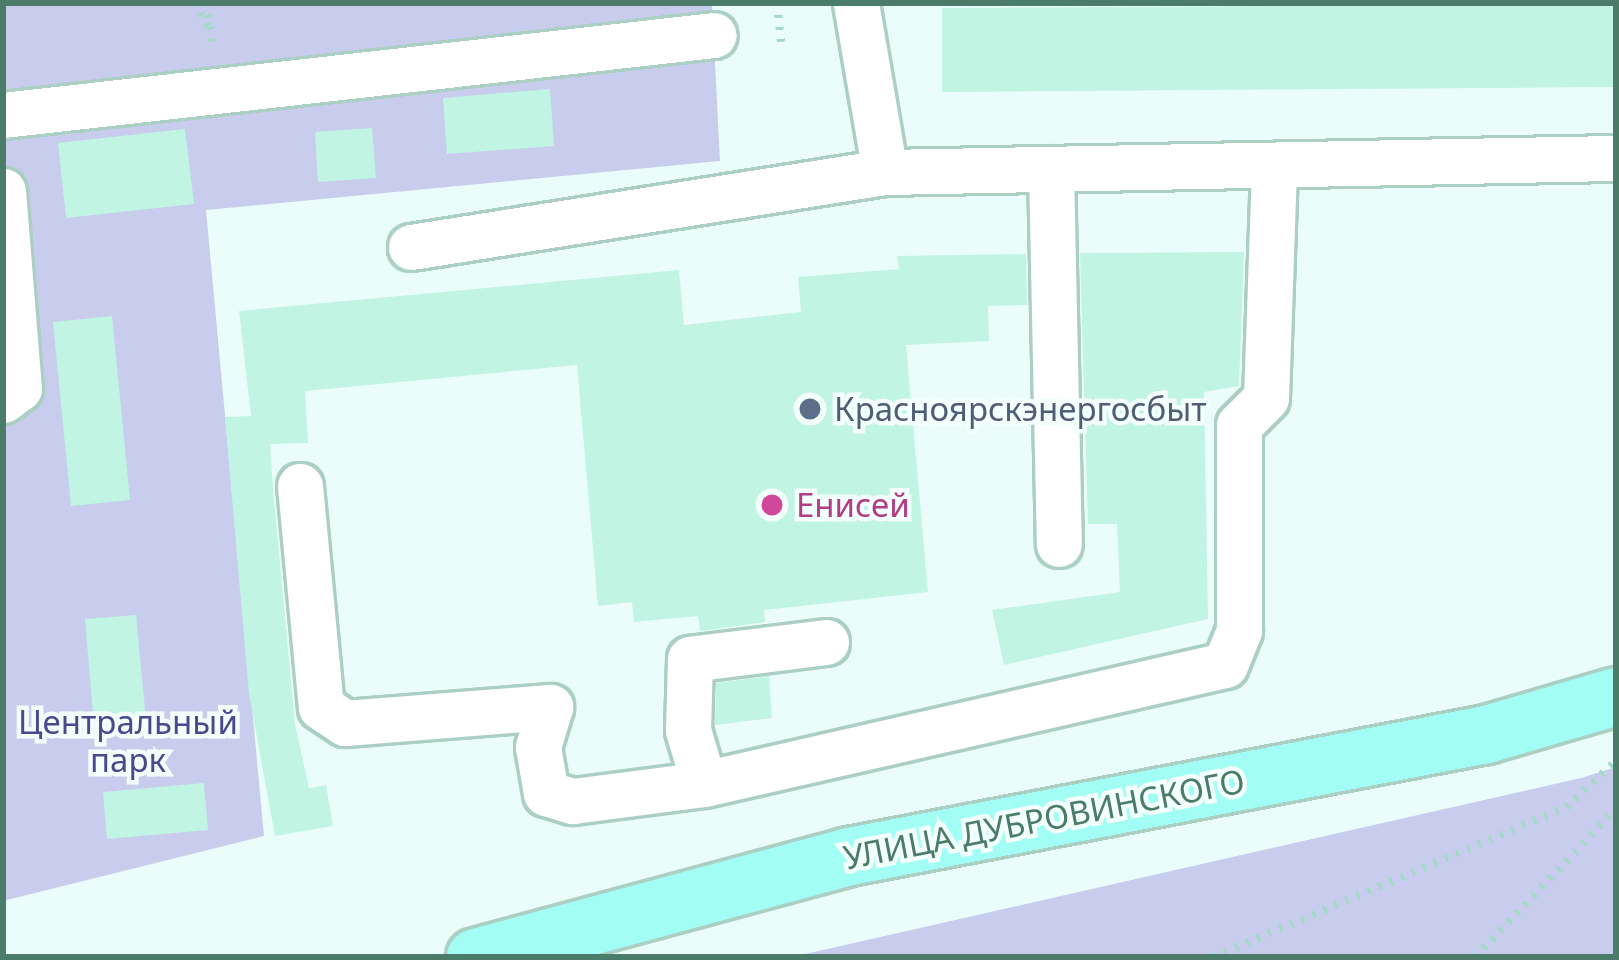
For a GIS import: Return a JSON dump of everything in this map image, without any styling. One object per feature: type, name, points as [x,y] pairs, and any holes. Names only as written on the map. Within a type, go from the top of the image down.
[{"type":"main road","name":"УЛИЦА ДУБРОВИНСКОГО","points":[[475,957],[849,856],[1486,734],[1616,697]]},
{"type":"street","points":[[856,3],[885,172]]},
{"type":"street","points":[[3,115],[714,35]]},
{"type":"street","points":[[411,248],[885,172],[1616,158]]},
{"type":"street","points":[[300,486],[321,707],[344,723],[550,707],[538,747],[546,793],[573,801],[704,784],[1225,665],[1239,630],[1239,425],[1266,398],[1274,166]]},
{"type":"street","points":[[1051,169],[1059,544]]},
{"type":"street","points":[[3,191],[7,286],[19,388],[3,400]]},
{"type":"street","points":[[704,784],[688,730],[690,659],[826,642]]},
{"type":"path","points":[[194,3],[211,31]]},
{"type":"path","points":[[777,3],[781,43]]},
{"type":"path","points":[[1213,957],[1566,806],[1616,760]]},
{"type":"path","points":[[1475,957],[1616,809]]},
{"type":"green space","name":"Центральный парк","points":[[3,3],[712,3],[720,161],[206,210],[264,836],[3,901]]},
{"type":"green space","points":[[1616,767],[1616,957],[792,957],[1581,778]]},
{"type":"building","points":[[1616,4],[1616,87],[942,92],[942,8]]},
{"type":"building","points":[[550,89],[554,146],[447,154],[443,98]]},
{"type":"building","points":[[372,128],[376,178],[318,182],[315,132]]},
{"type":"building","points":[[185,129],[194,204],[66,218],[58,143]]},
{"type":"building","points":[[1244,252],[1239,386],[1204,392],[1208,619],[1004,665],[992,610],[1120,592],[1117,524],[1088,524],[1080,253]]},
{"type":"building","points":[[1026,254],[1027,305],[988,306],[989,341],[906,345],[928,592],[764,610],[765,622],[700,631],[698,616],[634,622],[632,602],[598,606],[577,365],[305,391],[308,443],[270,444],[295,724],[309,788],[326,785],[333,826],[275,836],[249,694],[225,417],[251,416],[239,311],[679,270],[684,325],[801,312],[798,277],[899,269],[897,256]]},
{"type":"building","points":[[112,316],[130,500],[71,506],[53,322]]},
{"type":"building","points":[[136,615],[146,720],[94,726],[85,619]]},
{"type":"building","points":[[769,676],[772,718],[715,725],[716,683]]},
{"type":"building","points":[[204,783],[208,830],[107,839],[103,792]]},
{"type":"place","name":"Красноярскэнергосбыт","points":[[810,409]]},
{"type":"place","name":"Енисей","points":[[772,505]]}]
